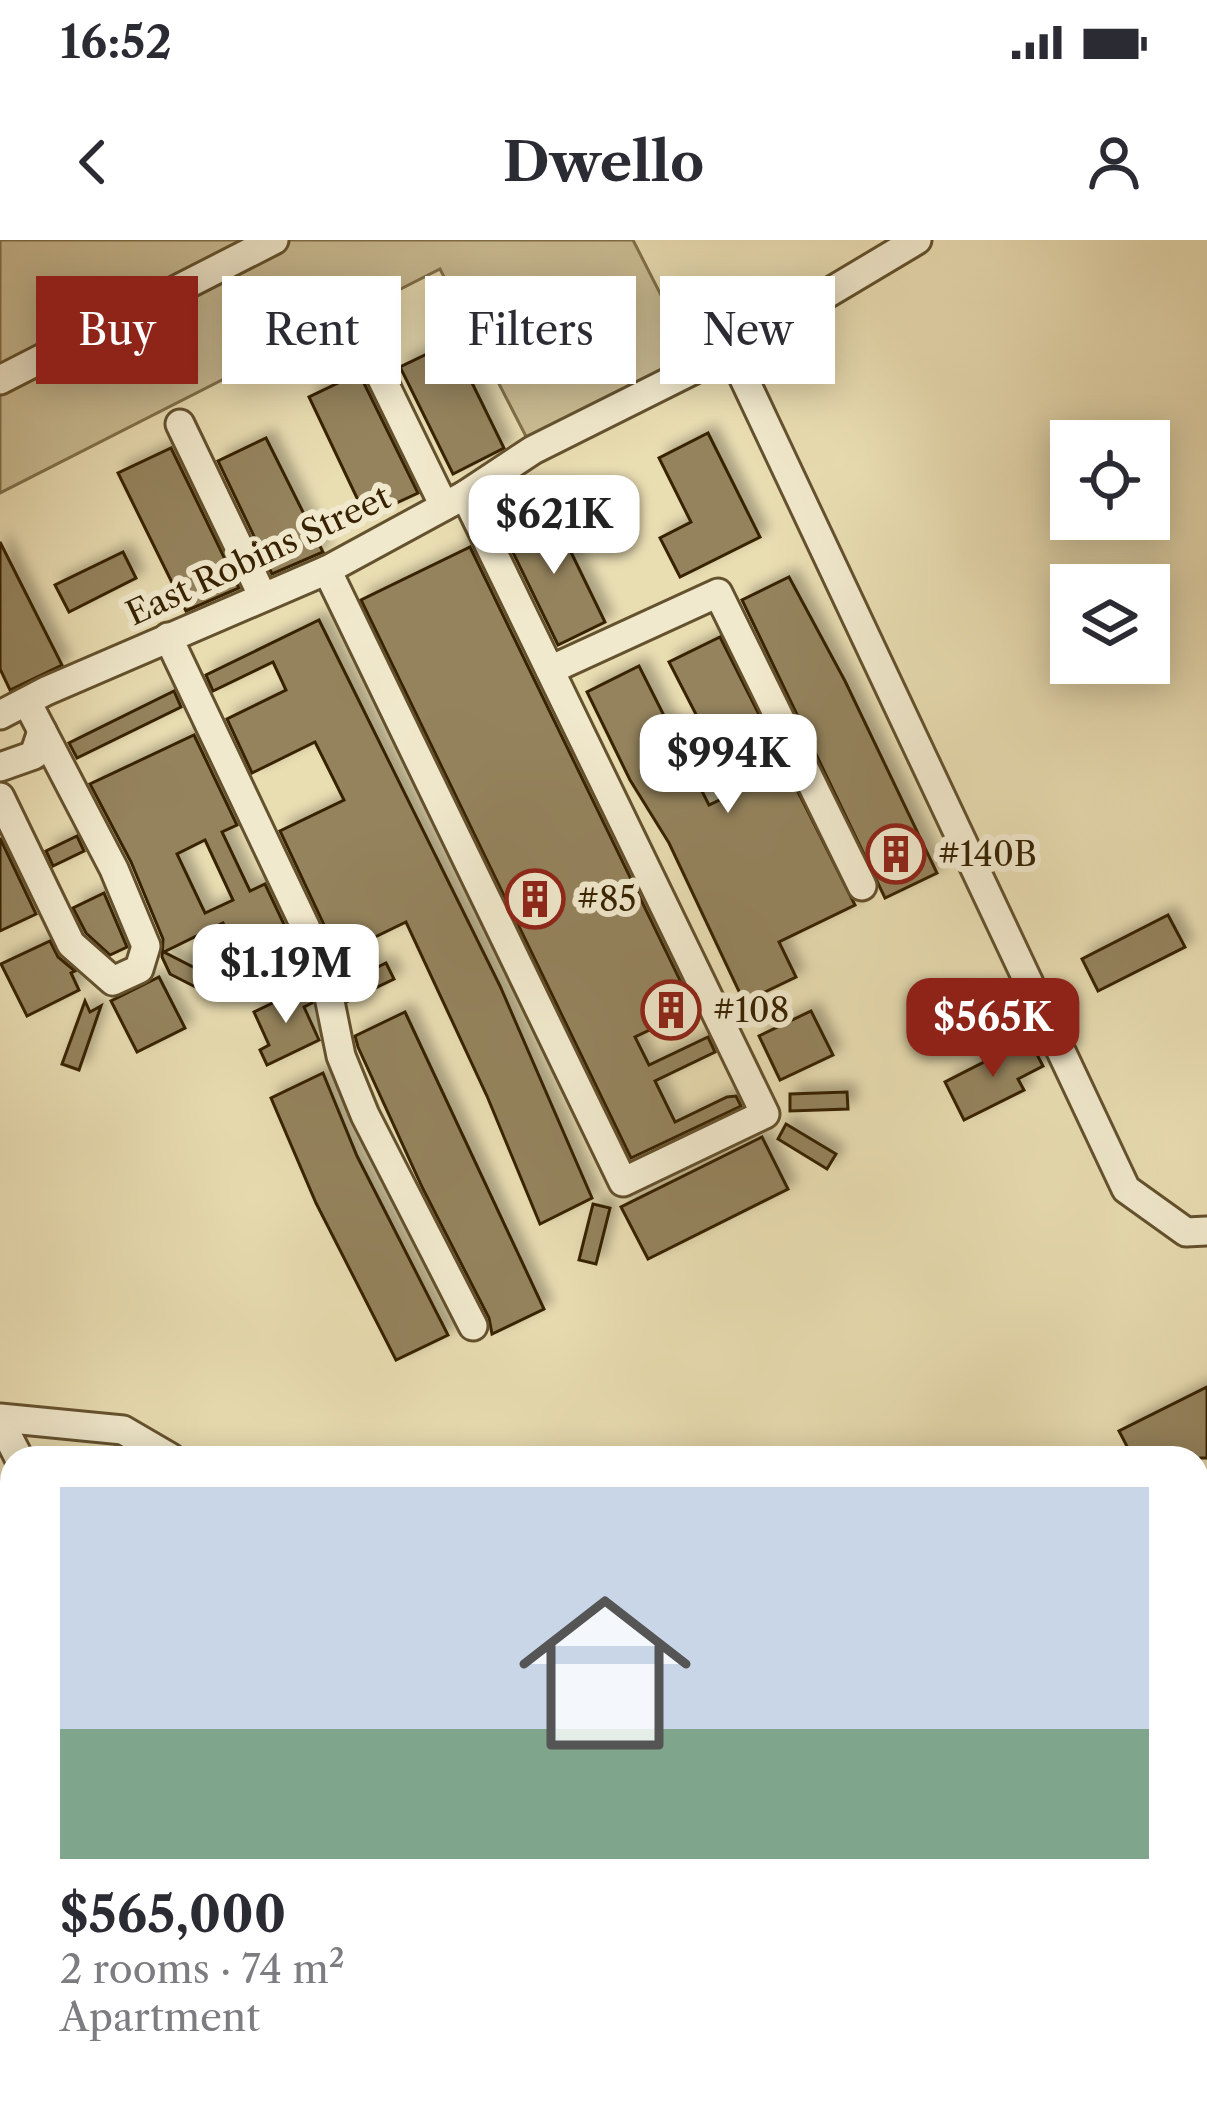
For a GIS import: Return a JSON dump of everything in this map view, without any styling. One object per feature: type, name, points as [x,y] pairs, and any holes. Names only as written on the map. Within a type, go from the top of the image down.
[{"type":"street","points":[[0,380],[274,240]]},
{"type":"street","name":"East Robins Street","points":[[835,289],[916,240]]},
{"type":"street","points":[[327,570],[623,1182],[765,1114],[550,670],[387,384]]},
{"type":"street","name":"East Robins Street","points":[[7,710],[327,570],[533,450],[665,384]]},
{"type":"street","points":[[747,384],[1126,1189],[1186,1232],[1207,1231]]},
{"type":"street","points":[[180,424],[263,597]]},
{"type":"street","points":[[550,670],[718,593],[862,886]]},
{"type":"street","points":[[168,637],[322,962],[341,1056],[364,1115],[473,1326]]},
{"type":"street","points":[[0,797],[71,944],[113,981],[139,969],[146,946],[100,839],[42,731],[7,710]]},
{"type":"street","points":[[0,767],[34,755],[42,731]]},
{"type":"street","points":[[0,1420],[123,1430],[150,1446]]},
{"type":"shaded area","points":[[0,240],[633,240],[660,293],[662,384],[533,450],[499,384],[636,384],[636,276],[444,276],[440,269],[401,289],[401,276],[222,276],[222,380],[0,493]]},
{"type":"building","points":[[425,355],[425,384],[473,384],[504,448],[453,474],[401,367]]},
{"type":"building","points":[[336,384],[364,384],[418,493],[366,517],[309,397]]},
{"type":"building","points":[[708,433],[760,537],[680,577],[660,538],[691,522],[659,458]]},
{"type":"building","points":[[266,438],[323,552],[272,574],[218,461]]},
{"type":"building","points":[[171,448],[239,588],[186,611],[118,473]]},
{"type":"building","points":[[550,509],[605,622],[558,645],[503,532]]},
{"type":"building","points":[[0,542],[62,665],[10,690],[0,669]]},
{"type":"building","points":[[470,547],[694,1009],[635,1037],[649,1065],[708,1037],[715,1052],[655,1081],[675,1122],[727,1097],[736,1096],[741,1106],[631,1158],[361,600]]},
{"type":"building","points":[[123,552],[136,578],[69,612],[55,585]]},
{"type":"building","points":[[789,577],[937,873],[885,898],[742,600]]},
{"type":"building","points":[[319,620],[500,986],[592,1198],[540,1224],[406,922],[338,955],[280,831],[344,800],[315,742],[252,773],[227,719],[286,690],[273,662],[213,691],[206,675]]},
{"type":"building","points":[[720,637],[855,905],[779,942],[796,977],[744,1002],[669,843],[630,780],[587,692],[639,666],[709,805],[736,792],[669,662]]},
{"type":"building","points":[[174,691],[181,707],[77,758],[69,743]]},
{"type":"building","points":[[194,735],[237,825],[222,832],[250,891],[265,884],[290,937],[242,960],[223,923],[164,952],[226,984],[219,999],[170,974],[162,957],[163,939],[131,862],[90,784]],"holes":[[[205,840],[233,900],[205,913],[177,854]]]},
{"type":"building","points":[[77,836],[84,851],[53,866],[46,851]]},
{"type":"building","points":[[0,838],[36,914],[0,931]]},
{"type":"building","points":[[104,893],[127,947],[110,955],[86,933],[73,908]]},
{"type":"building","points":[[1168,915],[1185,947],[1098,991],[1082,959]]},
{"type":"building","points":[[50,941],[58,957],[75,971],[71,973],[79,990],[27,1016],[1,964]]},
{"type":"building","points":[[386,963],[394,979],[348,1001],[345,983]]},
{"type":"building","points":[[159,977],[185,1028],[137,1052],[111,1001]]},
{"type":"building","points":[[306,987],[312,1003],[304,1007],[319,1040],[267,1065],[260,1050],[269,1045],[254,1012]]},
{"type":"building","points":[[85,1001],[90,1012],[101,1006],[79,1070],[62,1064]]},
{"type":"building","points":[[811,1011],[833,1055],[780,1080],[759,1036]]},
{"type":"building","points":[[405,1012],[544,1309],[492,1334],[489,1318],[423,1189],[355,1036]]},
{"type":"building","points":[[1029,1039],[1043,1066],[1018,1079],[1024,1090],[964,1120],[945,1082]]},
{"type":"building","points":[[323,1073],[357,1156],[448,1335],[396,1360],[316,1203],[271,1098]]},
{"type":"building","points":[[847,1092],[848,1109],[790,1111],[790,1094]]},
{"type":"building","points":[[786,1124],[836,1154],[827,1169],[778,1139]]},
{"type":"building","points":[[762,1137],[788,1189],[648,1259],[621,1207]]},
{"type":"building","points":[[593,1204],[610,1208],[596,1264],[579,1260]]},
{"type":"building","points":[[1207,1387],[1207,1446],[1127,1446],[1119,1431]]},
{"type":"place","name":"#140B","points":[[896,854]]},
{"type":"place","name":"#85","points":[[535,899]]},
{"type":"place","name":"#108","points":[[671,1010]]}]
